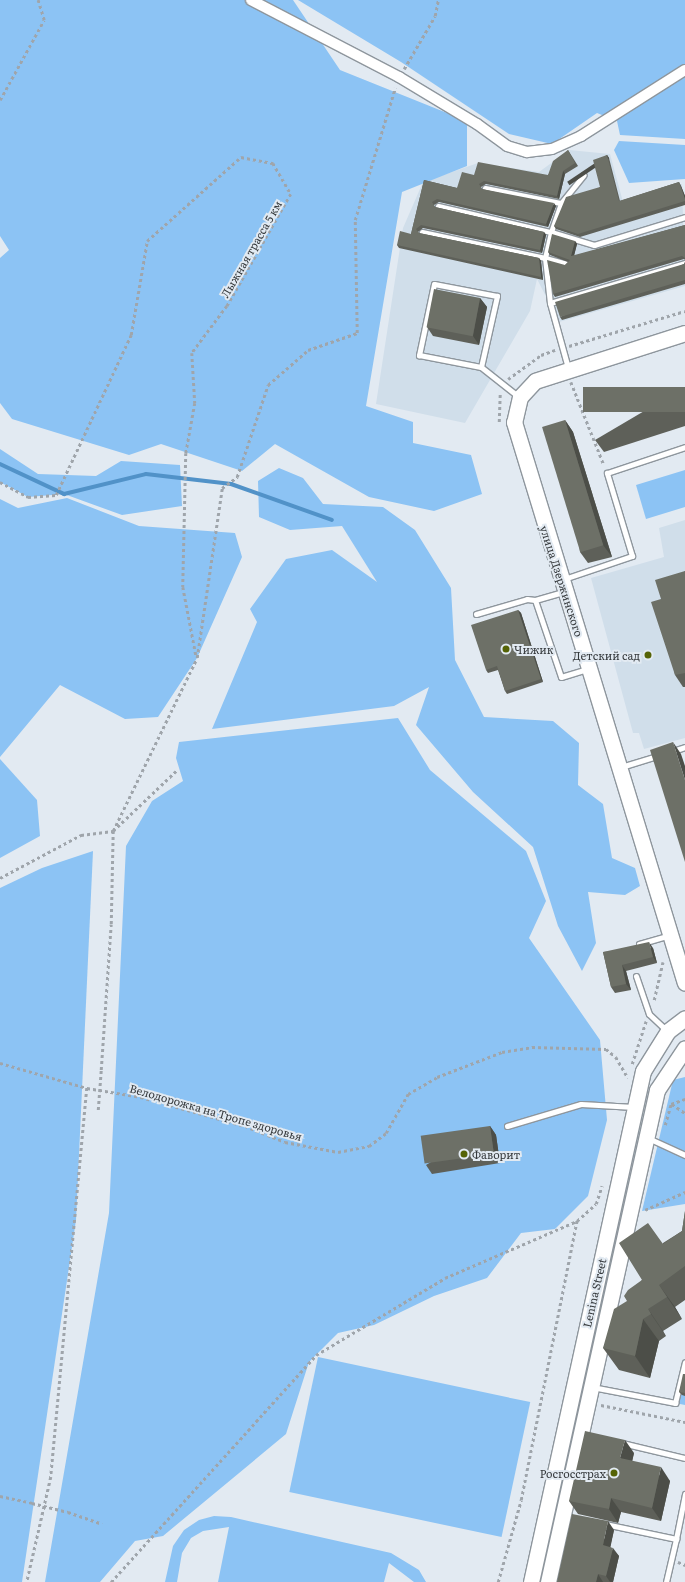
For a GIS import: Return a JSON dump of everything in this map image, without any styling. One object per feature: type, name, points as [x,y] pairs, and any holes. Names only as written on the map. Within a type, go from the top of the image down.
[{"type":"main road","name":"улица Дзержинского","points":[[685,333],[568,368],[535,381],[520,397],[514,422],[685,982]]},
{"type":"main road","name":"Lenina Street","points":[[531,1582],[643,1071],[668,1031],[685,1018]]},
{"type":"main road","name":"Lenina Street","points":[[548,1582],[566,1515],[584,1435],[590,1386],[653,1139],[657,1090],[685,1048]]},
{"type":"street","points":[[251,0],[398,78],[477,124],[507,146],[527,152],[552,149],[580,136],[685,70]]},
{"type":"lane","points":[[568,368],[550,303],[545,258],[551,232],[561,203],[584,175]]},
{"type":"lane","points":[[485,188],[561,203]]},
{"type":"lane","points":[[438,206],[551,232],[594,245],[685,217]]},
{"type":"lane","points":[[422,232],[568,264]]},
{"type":"lane","points":[[550,303],[685,263]]},
{"type":"lane","points":[[481,367],[497,296],[434,284],[419,355],[481,367],[520,397]]},
{"type":"lane","points":[[476,614],[527,599],[535,600],[563,585],[632,556],[607,473],[685,448]]},
{"type":"lane","points":[[535,600],[560,677],[590,668]]},
{"type":"lane","points":[[620,767],[685,747]]},
{"type":"lane","points":[[632,947],[671,934]]},
{"type":"lane","points":[[636,976],[649,1014],[668,1031]]},
{"type":"lane","points":[[507,1126],[581,1104],[637,1102]]},
{"type":"lane","points":[[653,1139],[685,1155]]},
{"type":"lane","points":[[590,1386],[675,1403],[685,1362]]},
{"type":"lane","points":[[617,1442],[685,1458]]},
{"type":"lane","points":[[666,1582],[685,1494]]},
{"type":"lane","points":[[599,1522],[676,1539]]},
{"type":"path","points":[[0,100],[44,20],[38,0]]},
{"type":"path","points":[[98,1110],[112,924],[113,830],[197,658],[222,488],[237,477],[268,385],[308,350],[357,333],[354,220],[398,78],[435,16],[438,0]]},
{"type":"path","name":"Лыжная трасса 5 км","points":[[0,482],[28,497],[56,495],[131,335],[147,241],[241,156],[273,163],[291,194],[227,306],[192,353],[195,403],[186,452],[183,587],[197,658]]},
{"type":"path","points":[[563,348],[685,311]]},
{"type":"path","points":[[568,368],[607,473]]},
{"type":"path","points":[[0,878],[81,835],[113,830],[176,771]]},
{"type":"path","name":"Велодорожка на Тропе здоровья","points":[[0,1063],[87,1088],[99,1089],[244,1126],[284,1142],[338,1152],[369,1146],[386,1133],[408,1094],[437,1077],[517,1050],[606,1049],[616,1057],[637,1102]]},
{"type":"path","points":[[27,1582],[50,1477],[87,1088]]},
{"type":"path","points":[[653,1139],[672,1104],[685,1099]]},
{"type":"path","points":[[672,1104],[685,1113]]},
{"type":"path","points":[[111,1582],[316,1355],[445,1278],[577,1221],[596,1204],[604,1182]]},
{"type":"path","points":[[642,1211],[685,1192]]},
{"type":"path","points":[[498,1582],[521,1500],[577,1221]]},
{"type":"path","points":[[600,1404],[685,1422]]},
{"type":"path","points":[[0,1496],[68,1512],[102,1524]]},
{"type":"shaded area","points":[[0,0],[293,0],[340,70],[467,121],[467,166],[402,192],[366,406],[413,422],[413,443],[471,455],[482,494],[434,511],[369,497],[275,444],[242,471],[161,444],[129,455],[12,419],[0,403],[0,258],[9,250],[0,236]]},
{"type":"shaded area","points":[[298,0],[685,0],[685,139],[620,135],[617,121],[597,113],[552,144],[509,134],[401,62]]},
{"type":"shaded area","points":[[619,141],[685,145],[685,179],[629,183],[614,150]]},
{"type":"shaded area","points":[[569,150],[610,154],[623,202],[682,184],[685,286],[559,322],[537,279],[530,311],[465,423],[376,404],[403,228],[423,182],[478,163],[539,172]]},
{"type":"shaded area","points":[[0,449],[38,474],[96,476],[121,461],[180,465],[182,506],[122,515],[64,494],[28,497],[0,482]]},
{"type":"shaded area","points":[[279,468],[303,478],[323,504],[383,507],[415,530],[451,588],[455,660],[484,717],[553,721],[579,743],[578,785],[603,804],[612,858],[635,868],[640,886],[625,895],[588,892],[596,943],[582,971],[558,926],[533,847],[473,792],[416,725],[429,687],[394,706],[212,729],[257,622],[250,609],[286,559],[332,550],[377,582],[342,526],[290,530],[259,517],[258,481]]},
{"type":"shaded area","points":[[685,470],[685,507],[646,519],[636,485]]},
{"type":"shaded area","points":[[67,498],[139,526],[235,533],[242,557],[197,658],[158,717],[125,719],[60,685],[0,757],[0,499],[18,508]]},
{"type":"shaded area","name":"Детский сад","points":[[685,520],[685,738],[644,749],[639,733],[633,733],[591,578],[664,557],[659,528]]},
{"type":"shaded area","points":[[398,718],[430,770],[526,851],[546,901],[529,938],[600,1040],[607,1120],[588,1196],[555,1229],[521,1233],[487,1278],[434,1296],[374,1325],[338,1333],[309,1362],[286,1434],[163,1536],[135,1541],[100,1582],[45,1582],[109,1213],[126,846],[152,801],[183,781],[176,758],[179,742]]},
{"type":"shaded area","points":[[0,759],[37,800],[40,836],[0,858]]},
{"type":"shaded area","points":[[93,851],[76,1220],[22,1582],[0,1582],[0,888],[42,868]]},
{"type":"shaded area","points":[[685,1077],[685,1204],[642,1211],[673,1080]]},
{"type":"shaded area","points":[[318,1357],[530,1402],[502,1537],[289,1492]]},
{"type":"shaded area","points":[[685,1362],[685,1405],[675,1403]]},
{"type":"shaded area","points":[[214,1516],[231,1517],[391,1553],[419,1570],[426,1582],[414,1582],[389,1563],[384,1582],[218,1582],[229,1527],[203,1531],[191,1538],[182,1553],[177,1582],[165,1582],[173,1546],[184,1530],[199,1520]]},
{"type":"building","points":[[568,150],[575,163],[563,171],[557,196],[484,181],[479,184],[482,189],[554,203],[546,224],[437,199],[432,202],[435,207],[544,232],[540,250],[421,225],[416,229],[419,233],[539,258],[541,277],[397,245],[400,231],[411,234],[424,180],[457,188],[462,172],[474,175],[478,162],[548,175],[553,161]]},
{"type":"building","points":[[607,155],[619,201],[679,182],[685,201],[578,234],[554,226],[566,197],[600,187],[593,160]]},
{"type":"building","points":[[685,225],[685,258],[682,256],[553,294],[547,260],[565,265],[570,260],[548,252],[552,234],[575,241],[571,256]]},
{"type":"building","points":[[685,262],[685,280],[560,317],[555,302],[684,264]]},
{"type":"building","points":[[434,289],[480,298],[473,336],[427,327]]},
{"type":"building","points":[[583,387],[685,387],[685,412],[583,412]]},
{"type":"building","points":[[565,420],[603,545],[580,552],[542,427]]},
{"type":"building","points":[[685,571],[685,673],[675,675],[651,602],[661,599],[655,580]]},
{"type":"building","name":"Чижик","points":[[518,610],[541,679],[505,691],[497,666],[486,670],[471,625]]},
{"type":"building","points":[[673,742],[685,780],[685,862],[650,750]]},
{"type":"building","points":[[649,942],[653,957],[622,965],[626,984],[611,987],[603,952]]},
{"type":"building","points":[[490,1126],[494,1154],[425,1163],[421,1136]]},
{"type":"building","points":[[685,1211],[685,1266],[659,1285],[667,1297],[648,1309],[651,1314],[643,1319],[635,1356],[603,1348],[614,1309],[627,1301],[624,1296],[628,1290],[642,1280],[619,1243],[648,1223],[663,1244],[682,1231]]},
{"type":"building","points":[[683,1374],[685,1374],[685,1393],[679,1392]]},
{"type":"building","points":[[585,1431],[625,1440],[620,1458],[661,1467],[652,1508],[611,1498],[609,1509],[569,1501]]},
{"type":"building","points":[[572,1514],[608,1521],[603,1545],[613,1548],[606,1576],[598,1574],[596,1582],[557,1582]]},
{"type":"waterway","points":[[0,464],[64,494],[146,474],[231,484],[332,520]]},
{"type":"place","name":"Чижик","points":[[506,649]]},
{"type":"place","name":"Детский сад","points":[[648,655]]},
{"type":"place","name":"Фаворит","points":[[464,1154]]},
{"type":"place","name":"Росгосстрах","points":[[614,1473]]}]
